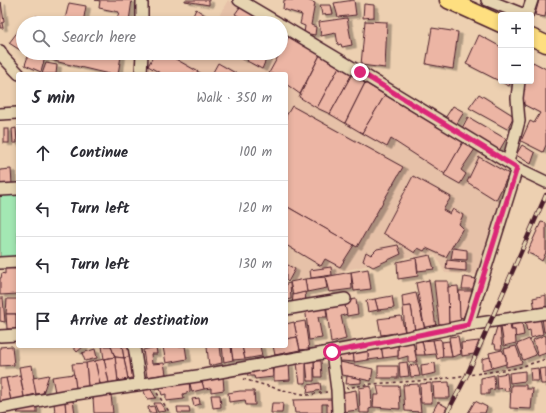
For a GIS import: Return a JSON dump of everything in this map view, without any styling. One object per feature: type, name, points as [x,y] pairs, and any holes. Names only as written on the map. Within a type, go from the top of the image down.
[{"type":"highway","points":[[448,0],[498,23]]},
{"type":"highway","points":[[534,38],[546,44]]},
{"type":"street","points":[[142,0],[142,16]]},
{"type":"street","points":[[239,0],[266,16]]},
{"type":"street","points":[[487,0],[518,12]]},
{"type":"street","points":[[527,12],[532,0]]},
{"type":"street","points":[[288,29],[512,165],[546,182]]},
{"type":"street","points":[[0,51],[3,57],[17,72]]},
{"type":"street","points":[[141,72],[142,60]]},
{"type":"street","points":[[468,325],[512,165],[519,121],[517,98],[518,84]]},
{"type":"street","points":[[0,114],[16,113]]},
{"type":"street","points":[[0,190],[16,190]]},
{"type":"street","points":[[0,263],[16,262]]},
{"type":"street","points":[[288,309],[345,298]]},
{"type":"street","points":[[0,408],[69,395],[204,375],[332,352],[468,325],[546,313]]},
{"type":"street","points":[[0,336],[16,335]]},
{"type":"street","points":[[135,348],[145,384]]},
{"type":"street","points":[[332,352],[337,390],[338,413]]},
{"type":"path","points":[[243,378],[282,390],[308,395],[371,384],[433,380],[517,368],[546,358]]},
{"type":"path","points":[[145,384],[170,413]]},
{"type":"shaded area","points":[[228,0],[254,16],[219,16]]},
{"type":"shaded area","points":[[288,36],[512,171],[478,275],[445,273],[435,255],[401,258],[342,271],[339,274],[288,281],[288,72],[144,72],[145,60],[288,60]]},
{"type":"green space","points":[[16,194],[16,257],[0,258],[0,195]]},
{"type":"building","points":[[95,0],[132,0],[130,16],[118,16],[119,12],[99,8],[100,1]]},
{"type":"building","points":[[209,0],[209,5],[185,1]]},
{"type":"building","points":[[284,0],[307,0],[315,3],[311,25],[316,27],[315,35],[304,33],[305,26],[300,24],[302,15],[283,9]]},
{"type":"building","points":[[354,0],[356,15],[338,17],[334,3]]},
{"type":"building","points":[[539,0],[546,0],[545,17],[535,15]]},
{"type":"building","points":[[1,2],[4,22],[2,23],[3,28],[0,28]]},
{"type":"building","points":[[69,3],[86,6],[84,16],[66,16]]},
{"type":"building","points":[[364,4],[374,5],[374,17],[363,18]]},
{"type":"building","points":[[320,5],[331,5],[333,14],[322,15]]},
{"type":"building","points":[[240,7],[255,16],[238,16],[235,14]]},
{"type":"building","points":[[196,9],[205,15],[204,16],[193,16]]},
{"type":"building","points":[[347,18],[352,45],[342,47],[341,44],[338,45],[336,33],[321,36],[319,22]]},
{"type":"building","points":[[365,21],[387,22],[385,68],[361,65]]},
{"type":"building","points":[[432,28],[458,32],[453,69],[426,64]]},
{"type":"building","points":[[16,34],[16,47],[9,43]]},
{"type":"building","points":[[479,35],[498,45],[498,80],[466,64]]},
{"type":"building","points":[[289,36],[320,55],[300,94],[288,85],[288,72],[270,72],[276,60],[288,60]]},
{"type":"building","points":[[320,55],[339,67],[317,108],[299,97]]},
{"type":"building","points":[[27,60],[44,60],[41,72],[25,65]]},
{"type":"building","points":[[50,60],[120,60],[118,72],[101,72]]},
{"type":"building","points":[[151,60],[177,60],[198,72],[158,72],[148,66]]},
{"type":"building","points":[[248,60],[266,60],[262,69]]},
{"type":"building","points":[[46,63],[57,65],[56,72],[43,72]]},
{"type":"building","points":[[218,63],[234,72],[213,72]]},
{"type":"building","points":[[534,63],[546,69],[546,145],[543,152],[521,141],[530,121],[534,123],[540,113],[519,102],[525,89],[522,88],[524,84],[534,84]]},
{"type":"building","points":[[339,67],[352,74],[330,114],[317,108]]},
{"type":"building","points":[[352,74],[365,83],[345,123],[330,114]]},
{"type":"building","points":[[365,83],[385,95],[362,133],[345,123]]},
{"type":"building","points":[[479,94],[514,116],[507,129],[469,108]]},
{"type":"building","points":[[385,95],[463,142],[445,174],[391,139],[387,147],[362,133]]},
{"type":"building","points":[[292,106],[403,167],[357,247],[288,207],[288,113]]},
{"type":"building","points":[[453,106],[464,112],[456,125],[445,118]]},
{"type":"building","points":[[468,117],[506,139],[499,151],[461,130]]},
{"type":"building","points":[[16,128],[16,143],[13,143],[12,129]]},
{"type":"building","points":[[4,129],[9,129],[9,143],[4,143]]},
{"type":"building","points":[[463,142],[475,149],[461,170],[466,174],[460,184],[444,175]]},
{"type":"building","points":[[522,145],[535,153],[531,164],[516,155]]},
{"type":"building","points":[[479,157],[509,174],[496,200],[467,182]]},
{"type":"building","points":[[11,169],[12,184],[0,184],[0,170]]},
{"type":"building","points":[[413,176],[451,197],[443,210],[450,214],[453,209],[463,215],[459,224],[463,228],[446,257],[426,248],[424,251],[418,248],[415,253],[383,233]]},
{"type":"building","points":[[288,207],[354,245],[340,267],[325,259],[321,266],[288,246]]},
{"type":"building","points":[[541,222],[546,223],[546,252],[542,261],[527,253]]},
{"type":"building","points":[[398,245],[401,254],[373,267],[363,261],[366,252],[371,255],[377,249]]},
{"type":"building","points":[[453,248],[467,250],[467,260],[451,259]]},
{"type":"building","points":[[430,255],[434,269],[418,271],[416,258]]},
{"type":"building","points":[[416,258],[418,276],[398,279],[397,262]]},
{"type":"building","points":[[447,260],[466,262],[466,271],[446,269]]},
{"type":"building","points":[[288,265],[295,269],[288,282]]},
{"type":"building","points":[[331,267],[332,275],[311,278],[310,270]]},
{"type":"building","points":[[5,268],[16,269],[16,294],[0,295],[0,278],[2,273],[5,274]]},
{"type":"building","points":[[368,269],[371,289],[354,291],[351,272]]},
{"type":"building","points":[[351,272],[352,289],[329,292],[325,277]]},
{"type":"building","points":[[325,277],[327,288],[307,292],[305,279]]},
{"type":"building","points":[[464,277],[477,279],[475,289],[462,289]]},
{"type":"building","points":[[305,279],[307,292],[293,295],[290,282]]},
{"type":"building","points":[[429,280],[436,327],[425,330],[416,283]]},
{"type":"building","points":[[434,281],[448,281],[449,324],[439,324]]},
{"type":"building","points":[[290,283],[291,299],[288,300],[288,284]]},
{"type":"building","points":[[458,286],[461,322],[449,324],[448,287]]},
{"type":"building","points":[[459,291],[474,291],[463,318],[460,317]]},
{"type":"building","points":[[305,292],[306,302],[292,306],[293,295]]},
{"type":"building","points":[[416,293],[425,330],[415,331],[411,306],[403,307],[402,296]]},
{"type":"building","points":[[546,295],[546,309],[535,310],[533,298]]},
{"type":"building","points":[[392,296],[394,308],[378,310],[375,299]]},
{"type":"building","points":[[0,298],[3,298],[5,322],[0,321]]},
{"type":"building","points":[[7,299],[16,299],[16,314],[6,314]]},
{"type":"building","points":[[356,299],[358,314],[347,316],[344,301]]},
{"type":"building","points":[[375,299],[378,310],[368,312],[366,301]]},
{"type":"building","points":[[325,301],[327,317],[318,317],[322,338],[309,340],[305,306]]},
{"type":"building","points":[[344,301],[347,314],[341,316],[346,339],[331,343],[326,303]]},
{"type":"building","points":[[411,306],[415,331],[405,332],[403,307]]},
{"type":"building","points":[[6,314],[16,314],[16,329],[7,329]]},
{"type":"building","points":[[401,316],[405,332],[381,335],[378,319]]},
{"type":"building","points":[[546,316],[546,332],[544,332],[542,317]]},
{"type":"building","points":[[540,318],[543,334],[531,338],[530,330],[527,331],[525,322]]},
{"type":"building","points":[[305,321],[309,349],[300,350],[294,323]]},
{"type":"building","points":[[294,322],[297,337],[288,339],[288,324]]},
{"type":"building","points":[[522,323],[524,335],[515,337],[515,330],[512,330],[511,324]]},
{"type":"building","points":[[510,325],[511,330],[515,330],[516,343],[504,346],[501,327]]},
{"type":"building","points":[[497,327],[500,327],[502,349],[496,349],[495,344],[492,344]]},
{"type":"building","points":[[545,335],[546,353],[538,356],[533,340]]},
{"type":"building","points":[[458,336],[461,354],[452,357],[449,337]]},
{"type":"building","points":[[297,337],[300,350],[275,355],[273,348],[288,348],[288,339]]},
{"type":"building","points":[[440,339],[442,342],[443,357],[437,359],[433,340]]},
{"type":"building","points":[[529,339],[536,355],[523,360],[517,344]]},
{"type":"building","points":[[433,340],[436,354],[425,355],[422,341]]},
{"type":"building","points":[[422,341],[425,355],[416,355],[415,342]]},
{"type":"building","points":[[449,341],[452,357],[443,357],[442,342]]},
{"type":"building","points":[[479,341],[474,354],[462,356],[461,343]]},
{"type":"building","points":[[413,342],[417,362],[408,362],[408,356],[398,359],[398,344]]},
{"type":"building","points":[[398,344],[398,356],[383,358],[381,346]]},
{"type":"building","points":[[12,346],[14,365],[0,366],[0,347]]},
{"type":"building","points":[[381,346],[383,358],[368,360],[368,348]]},
{"type":"building","points":[[516,346],[522,363],[506,367],[504,349]]},
{"type":"building","points":[[74,348],[82,348],[77,352]]},
{"type":"building","points":[[102,348],[112,348],[115,357],[104,359]]},
{"type":"building","points":[[112,348],[122,348],[124,358],[115,357]]},
{"type":"building","points":[[122,348],[130,348],[132,356],[124,358]]},
{"type":"building","points":[[156,348],[157,354],[151,354],[152,364],[164,363],[166,374],[147,377],[143,350]]},
{"type":"building","points":[[163,348],[185,348],[187,359],[166,363]]},
{"type":"building","points":[[207,348],[220,348],[222,363],[209,366]]},
{"type":"building","points":[[222,348],[231,348],[233,360],[224,362]]},
{"type":"building","points":[[231,348],[242,348],[245,359],[233,360]]},
{"type":"building","points":[[242,348],[260,348],[262,356],[245,359]]},
{"type":"building","points":[[368,348],[368,360],[354,362],[353,350]]},
{"type":"building","points":[[95,349],[97,358],[85,361],[82,353]]},
{"type":"building","points":[[353,350],[354,362],[337,362],[337,353]]},
{"type":"building","points":[[502,350],[506,357],[506,364],[492,368],[489,353]]},
{"type":"building","points":[[132,356],[136,377],[128,379],[124,358]]},
{"type":"building","points":[[115,357],[124,358],[128,379],[118,381]]},
{"type":"building","points":[[115,357],[118,381],[109,383],[104,359]]},
{"type":"building","points":[[490,357],[492,368],[482,371],[482,359]]},
{"type":"building","points":[[104,359],[109,383],[100,384],[95,361]]},
{"type":"building","points":[[95,361],[100,384],[88,387],[86,363]]},
{"type":"building","points":[[314,361],[321,361],[322,377],[315,377]]},
{"type":"building","points":[[314,361],[314,381],[308,381],[306,362]]},
{"type":"building","points":[[306,362],[306,383],[300,383],[297,364]]},
{"type":"building","points":[[340,362],[373,369],[371,381],[338,374]]},
{"type":"building","points":[[407,362],[409,376],[400,377],[399,363]]},
{"type":"building","points":[[86,363],[88,387],[76,388],[72,364]]},
{"type":"building","points":[[435,363],[436,373],[422,376],[421,365]]},
{"type":"building","points":[[289,364],[290,380],[274,381],[274,366]]},
{"type":"building","points":[[417,364],[420,376],[411,377],[409,366]]},
{"type":"building","points":[[32,365],[36,394],[24,397],[19,367]]},
{"type":"building","points":[[272,365],[273,377],[255,379],[254,376],[248,376],[247,370]]},
{"type":"building","points":[[378,366],[398,366],[398,378],[378,378]]},
{"type":"building","points":[[538,368],[539,381],[531,381],[530,369]]},
{"type":"building","points":[[546,368],[546,384],[541,384],[539,369]]},
{"type":"building","points":[[525,371],[525,381],[510,383],[509,373]]},
{"type":"building","points":[[507,373],[509,391],[505,391],[504,388],[497,389],[496,375]]},
{"type":"building","points":[[74,374],[76,388],[55,392],[52,377]]},
{"type":"building","points":[[20,375],[24,397],[11,401],[6,378]]},
{"type":"building","points":[[49,375],[43,393],[36,394],[33,378]]},
{"type":"building","points":[[494,375],[495,389],[489,390],[489,394],[481,394],[481,378]]},
{"type":"building","points":[[347,376],[361,379],[361,383],[346,384]]},
{"type":"building","points":[[223,377],[224,390],[211,392],[211,388],[204,389],[201,379]]},
{"type":"building","points":[[6,378],[11,401],[0,403],[0,379]]},
{"type":"building","points":[[201,378],[204,389],[192,392],[189,380]]},
{"type":"building","points":[[189,380],[190,392],[183,394],[184,399],[166,401],[166,394],[162,395],[159,385]]},
{"type":"building","points":[[449,382],[450,398],[434,398],[433,383]]},
{"type":"building","points":[[320,383],[321,390],[307,393],[308,385]]},
{"type":"building","points":[[431,383],[432,403],[421,403],[420,384]]},
{"type":"building","points":[[418,384],[421,412],[405,411],[403,385]]},
{"type":"building","points":[[511,385],[526,385],[526,389],[533,389],[531,409],[510,408]]},
{"type":"building","points":[[371,386],[372,408],[369,409],[369,413],[360,413],[359,388]]},
{"type":"building","points":[[377,386],[399,386],[400,409],[373,407],[374,395],[379,395]]},
{"type":"building","points":[[150,388],[156,398],[147,399],[143,389]]},
{"type":"building","points":[[356,390],[358,410],[342,412],[340,393]]},
{"type":"building","points":[[254,391],[255,405],[246,405],[245,400],[229,402],[228,393]]},
{"type":"building","points":[[111,395],[113,413],[94,413],[93,397]]},
{"type":"building","points":[[211,395],[220,395],[221,407],[213,408]]},
{"type":"building","points":[[199,398],[200,404],[194,406],[192,399]]},
{"type":"building","points":[[332,399],[334,413],[327,413],[327,404],[322,404],[322,413],[295,413],[293,400]]},
{"type":"building","points":[[65,401],[66,413],[55,413],[54,403]]},
{"type":"building","points":[[65,401],[73,401],[75,413],[66,413]]},
{"type":"building","points":[[475,401],[487,407],[485,413],[468,413]]},
{"type":"building","points":[[438,402],[447,407],[444,413],[432,413]]},
{"type":"building","points":[[154,403],[160,403],[166,411],[158,412]]},
{"type":"building","points":[[272,403],[283,403],[282,413],[271,413]]},
{"type":"building","points":[[37,406],[37,413],[17,413],[22,408]]},
{"type":"building","points":[[154,406],[156,413],[149,413],[148,407]]},
{"type":"building","points":[[177,407],[189,407],[190,413],[178,413]]},
{"type":"railway","points":[[447,413],[467,375],[546,195]]},
{"type":"route","points":[[332,352],[468,325],[517,168],[360,72]]}]
